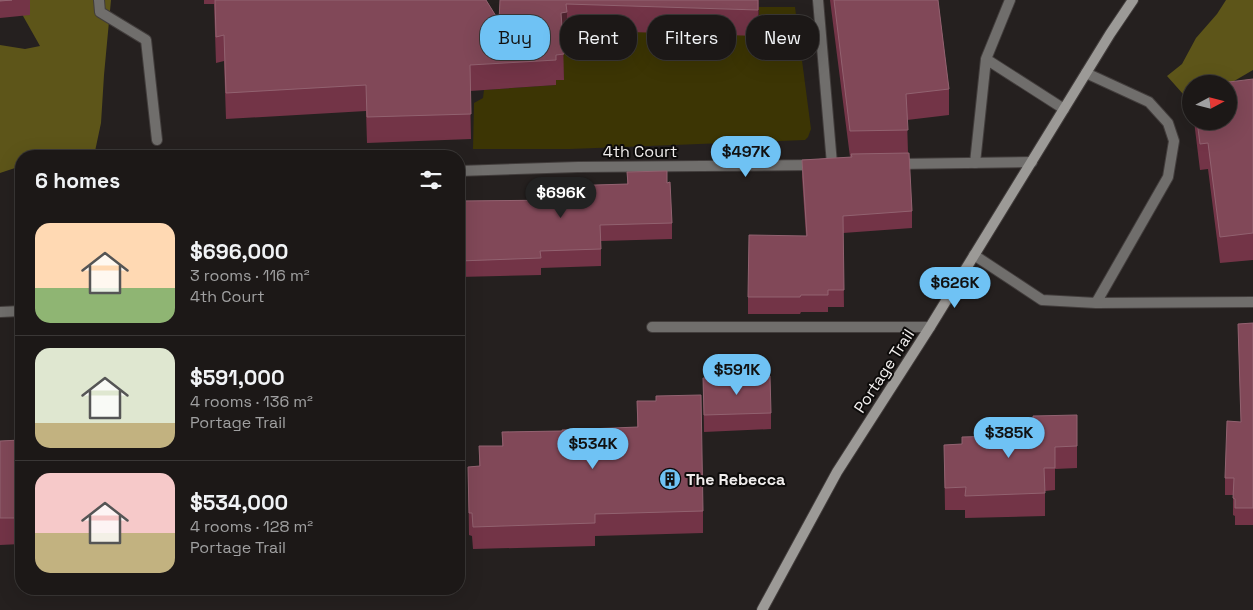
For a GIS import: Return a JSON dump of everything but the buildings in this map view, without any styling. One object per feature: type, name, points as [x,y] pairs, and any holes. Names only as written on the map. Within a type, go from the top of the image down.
[{"type":"main road","name":"Portage Trail","points":[[762,610],[837,472],[930,327],[1110,34],[1133,0]]},
{"type":"street","points":[[99,0],[100,12],[146,40],[157,140]]},
{"type":"street","name":"4th Court","points":[[465,171],[578,167],[837,164],[818,0]]},
{"type":"street","points":[[975,163],[986,59],[1010,0]]},
{"type":"street","points":[[986,59],[1064,109]]},
{"type":"street","points":[[1086,73],[1149,102],[1168,123],[1174,141],[1168,177],[1096,303]]},
{"type":"street","points":[[889,164],[1032,162]]},
{"type":"street","points":[[974,254],[1042,300],[1096,303],[1253,302]]},
{"type":"street","points":[[0,312],[15,311]]},
{"type":"street","points":[[652,327],[930,327]]},
{"type":"shaded area","points":[[14,0],[111,0],[101,123],[95,150],[15,150],[15,168],[0,173],[0,45],[25,49],[40,46]]},
{"type":"shaded area","points":[[1226,0],[1253,0],[1253,70],[1238,79],[1238,75],[1182,75],[1182,93],[1167,76],[1182,64],[1196,38],[1217,14]]},
{"type":"shaded area","points":[[759,7],[795,7],[796,15],[759,15]]},
{"type":"shaded area","points":[[637,27],[647,27],[647,60],[736,60],[736,34],[746,35],[746,60],[802,60],[811,129],[805,140],[570,149],[473,149],[474,103],[483,98],[484,90],[556,85],[556,80],[564,80],[563,60],[637,60]]},
{"type":"place","name":"The Rebecca","points":[[670,479]]}]
